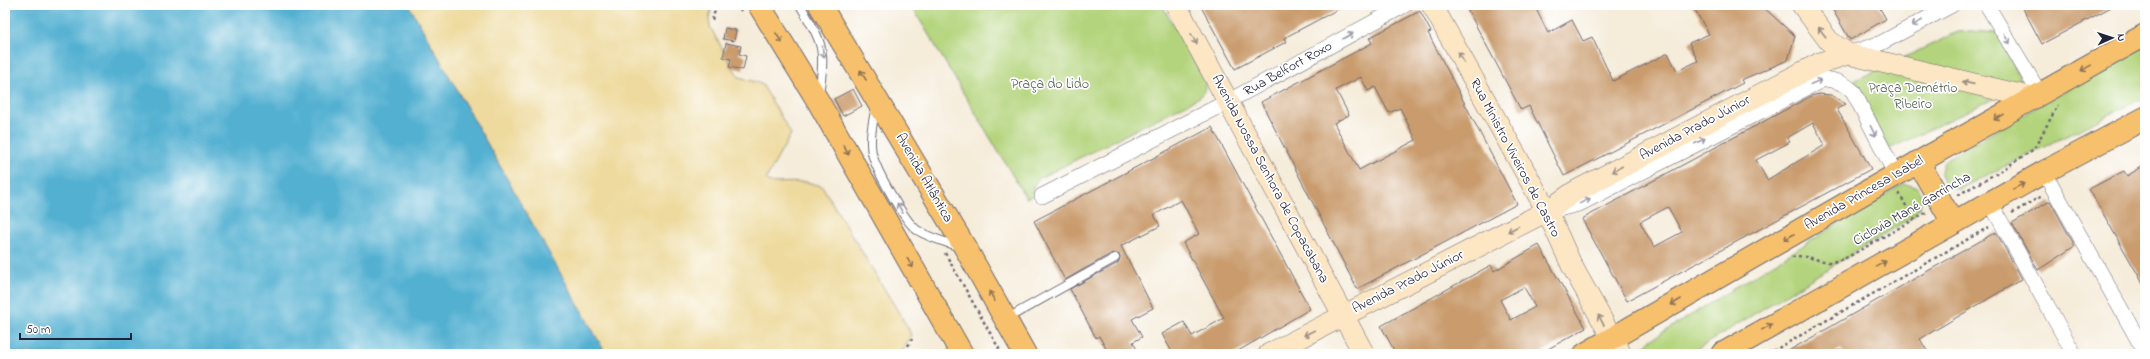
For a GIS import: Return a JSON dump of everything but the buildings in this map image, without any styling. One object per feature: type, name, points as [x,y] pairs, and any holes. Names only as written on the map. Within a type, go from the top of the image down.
[{"type":"highway","points":[[759,5],[818,101],[962,354]]},
{"type":"highway","name":"Avenida Atlântica","points":[[820,5],[966,249],[1025,354]]},
{"type":"highway","name":"Avenida Princesa Isabel","points":[[1585,354],[1616,346],[1918,162],[2145,35]]},
{"type":"highway","points":[[1722,354],[1744,348],[1953,223],[1996,211],[2048,181],[2145,118]]},
{"type":"highway","points":[[1918,162],[1953,223]]},
{"type":"main road","name":"Avenida Nossa Senhora de Copacabana","points":[[1176,5],[1364,354]]},
{"type":"main road","name":"Rua Ministro Viveiros de Castro","points":[[1432,5],[1547,212],[1572,266],[1616,346]]},
{"type":"main road","points":[[1802,5],[1829,41],[1848,54],[2036,96]]},
{"type":"main road","name":"Avenida Prado Júnior","points":[[1269,354],[1547,212],[1574,192],[1820,63],[1848,54]]},
{"type":"street","name":"Rua Belfort Roxo","points":[[1042,196],[1227,102],[1405,5]]},
{"type":"street","points":[[1848,54],[1881,43],[1952,5]]},
{"type":"street","points":[[1987,5],[2036,96]]},
{"type":"street","name":"Avenida Prado Júnior","points":[[1547,212],[1580,204],[1824,79],[1834,80],[1845,84],[1853,91],[1896,175]]},
{"type":"street","points":[[2048,181],[2145,352]]},
{"type":"street","points":[[1996,211],[2074,354]]},
{"type":"lane","points":[[800,5],[818,35],[823,48],[823,70],[818,101]]},
{"type":"lane","points":[[878,100],[872,137],[872,152],[877,167],[907,220],[916,229],[966,249]]},
{"type":"lane","points":[[1005,319],[1115,258]]},
{"type":"path","points":[[712,20],[716,7]]},
{"type":"path","name":"Ciclovia Mané Garrincha","points":[[1790,258],[1802,256],[1829,262],[1838,261],[1848,257],[2002,170],[2034,148],[2059,103]]},
{"type":"path","points":[[1896,175],[1896,188],[1915,220]]},
{"type":"path","points":[[1768,354],[1996,211],[2048,181]]},
{"type":"path","points":[[936,238],[1002,354]]},
{"type":"path","points":[[908,346],[912,339]]},
{"type":"green space","name":"Praça do Lido","points":[[911,5],[1162,5],[1205,80],[1206,88],[1200,97],[1038,179],[1033,187],[1032,196],[1026,198]]},
{"type":"green space","name":"Praça Demétrio Ribeiro","points":[[1971,31],[1998,33],[2019,76],[2020,86],[1889,149],[1854,81],[1958,32]]},
{"type":"green space","points":[[2145,44],[2145,97],[1959,189],[1948,186],[1942,179],[1941,170],[1945,160]]},
{"type":"green space","points":[[1905,184],[1918,188],[1920,192],[1920,206],[1914,216],[1689,354],[1643,354],[1645,345],[1649,341],[1899,186]]},
{"type":"sand","points":[[409,5],[712,5],[709,19],[710,27],[733,68],[739,77],[762,84],[791,134],[766,179],[771,183],[806,182],[822,186],[908,328],[911,335],[901,354],[606,354]]},
{"type":"water","points":[[5,5],[409,5],[606,354],[5,354]]}]
